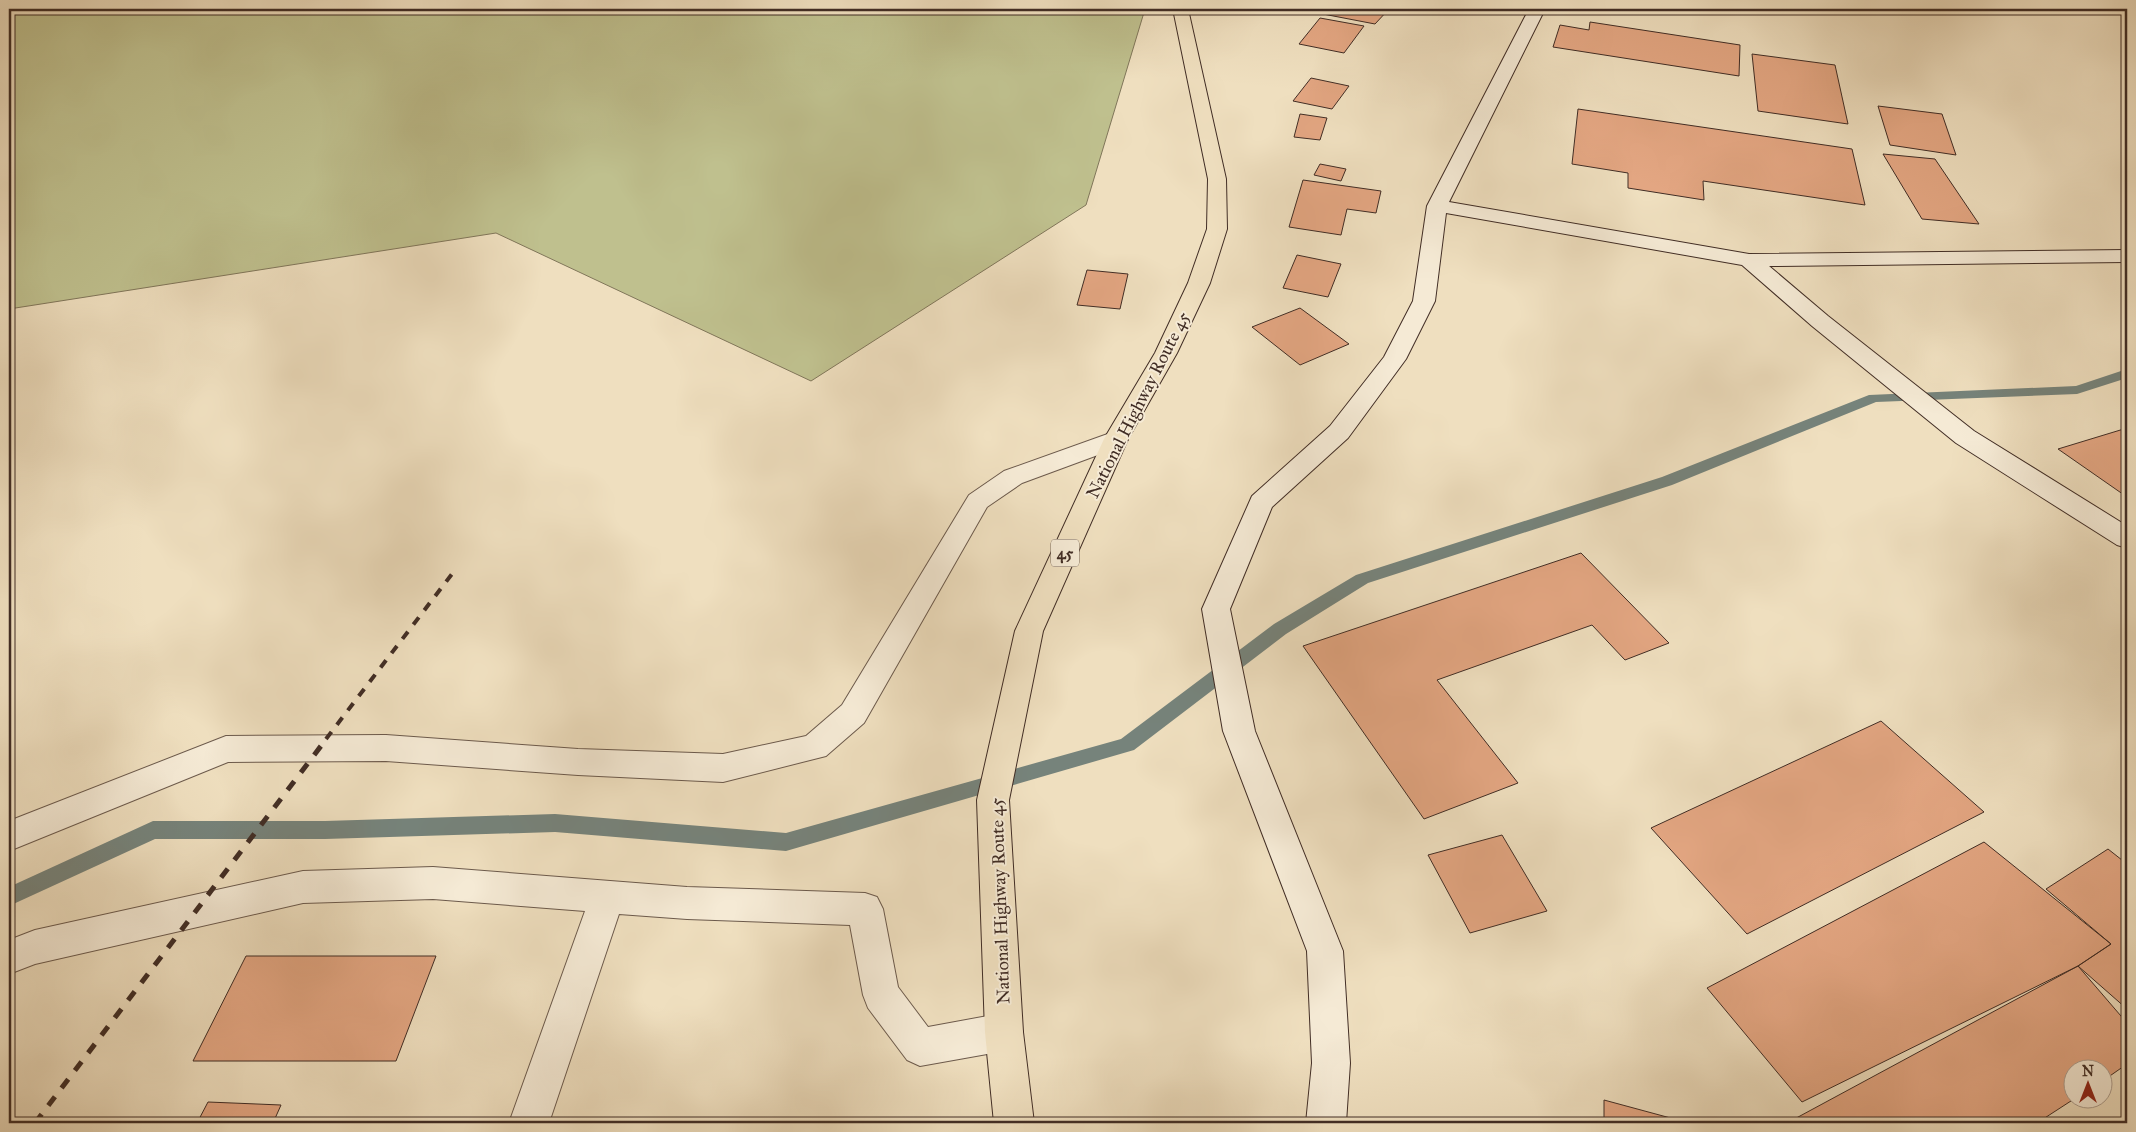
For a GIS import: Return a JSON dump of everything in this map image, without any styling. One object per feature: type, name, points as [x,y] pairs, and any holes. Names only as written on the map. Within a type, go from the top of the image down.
[{"type":"highway","name":"National Highway Route 45","points":[[1014,1123],[1004,1032],[993,800],[1030,631],[1116,439],[1166,353],[1199,283],[1216,229],[1217,179],[1180,9]]},
{"type":"street","points":[[1326,1123],[1331,1063],[1325,951],[1239,731],[1216,609],[1262,502],[1339,432],[1395,359],[1424,301],[1437,206],[1537,9]]},
{"type":"street","points":[[1437,206],[1749,260],[2127,256]]},
{"type":"street","points":[[1749,260],[1820,321],[1965,437],[2127,538]]},
{"type":"street","points":[[9,836],[226,749],[386,748],[578,762],[723,768],[815,747],[853,714],[978,501],[1013,477],[1116,439]]},
{"type":"street","points":[[9,957],[35,947],[303,887],[433,883],[687,903],[865,908],[881,995],[920,1047],[1004,1032]]},
{"type":"street","points":[[529,1123],[608,897]]},
{"type":"green space","points":[[9,9],[1145,9],[1086,205],[811,381],[496,233],[9,309]]},
{"type":"building","points":[[1297,9],[1389,9],[1375,24]]},
{"type":"building","points":[[1320,18],[1364,26],[1344,53],[1299,44]]},
{"type":"building","points":[[1590,22],[1740,45],[1739,76],[1553,47],[1560,25],[1589,30]]},
{"type":"building","points":[[1752,54],[1835,65],[1848,124],[1758,111]]},
{"type":"building","points":[[1311,78],[1349,86],[1332,109],[1293,101]]},
{"type":"building","points":[[1878,106],[1942,114],[1956,155],[1890,145]]},
{"type":"building","points":[[1578,109],[1852,149],[1865,205],[1703,181],[1704,200],[1628,188],[1628,173],[1572,164]]},
{"type":"building","points":[[1300,114],[1327,118],[1320,140],[1294,137]]},
{"type":"building","points":[[1883,154],[1935,159],[1979,224],[1922,219]]},
{"type":"building","points":[[1320,164],[1346,169],[1341,181],[1314,175]]},
{"type":"building","points":[[1303,180],[1381,191],[1376,213],[1347,209],[1341,235],[1289,227]]},
{"type":"building","points":[[1297,255],[1341,264],[1328,297],[1283,288]]},
{"type":"building","points":[[1087,270],[1128,274],[1120,309],[1077,305]]},
{"type":"building","points":[[1300,308],[1349,344],[1300,365],[1252,327]]},
{"type":"building","points":[[2127,428],[2127,497],[2058,449]]},
{"type":"building","points":[[1581,553],[1669,643],[1625,660],[1592,625],[1437,680],[1518,783],[1424,819],[1303,646]]},
{"type":"building","points":[[1881,721],[1984,812],[1747,934],[1651,828]]},
{"type":"building","points":[[1502,835],[1547,911],[1470,933],[1428,855]]},
{"type":"building","points":[[1984,842],[2111,944],[2078,966],[1802,1102],[1707,988]]},
{"type":"building","points":[[2108,849],[2127,864],[2127,1009],[2078,966],[2111,944],[2046,889]]},
{"type":"building","points":[[246,956],[436,956],[396,1061],[193,1061]]},
{"type":"building","points":[[2078,966],[2127,1023],[2127,1064],[2114,1073],[2114,1060],[2064,1060],[2064,1105],[2037,1123],[1787,1123]]},
{"type":"building","points":[[1604,1100],[1689,1123],[1604,1123]]},
{"type":"building","points":[[208,1102],[281,1105],[273,1123],[197,1123]]},
{"type":"waterway","points":[[9,897],[153,830],[325,830],[555,823],[786,842],[1127,745],[1280,629],[1362,579],[1667,481],[1874,398],[2077,390],[2127,373]]},
{"type":"railway","points":[[326,739],[455,570]]},
{"type":"railway","points":[[35,1123],[327,738]]}]
